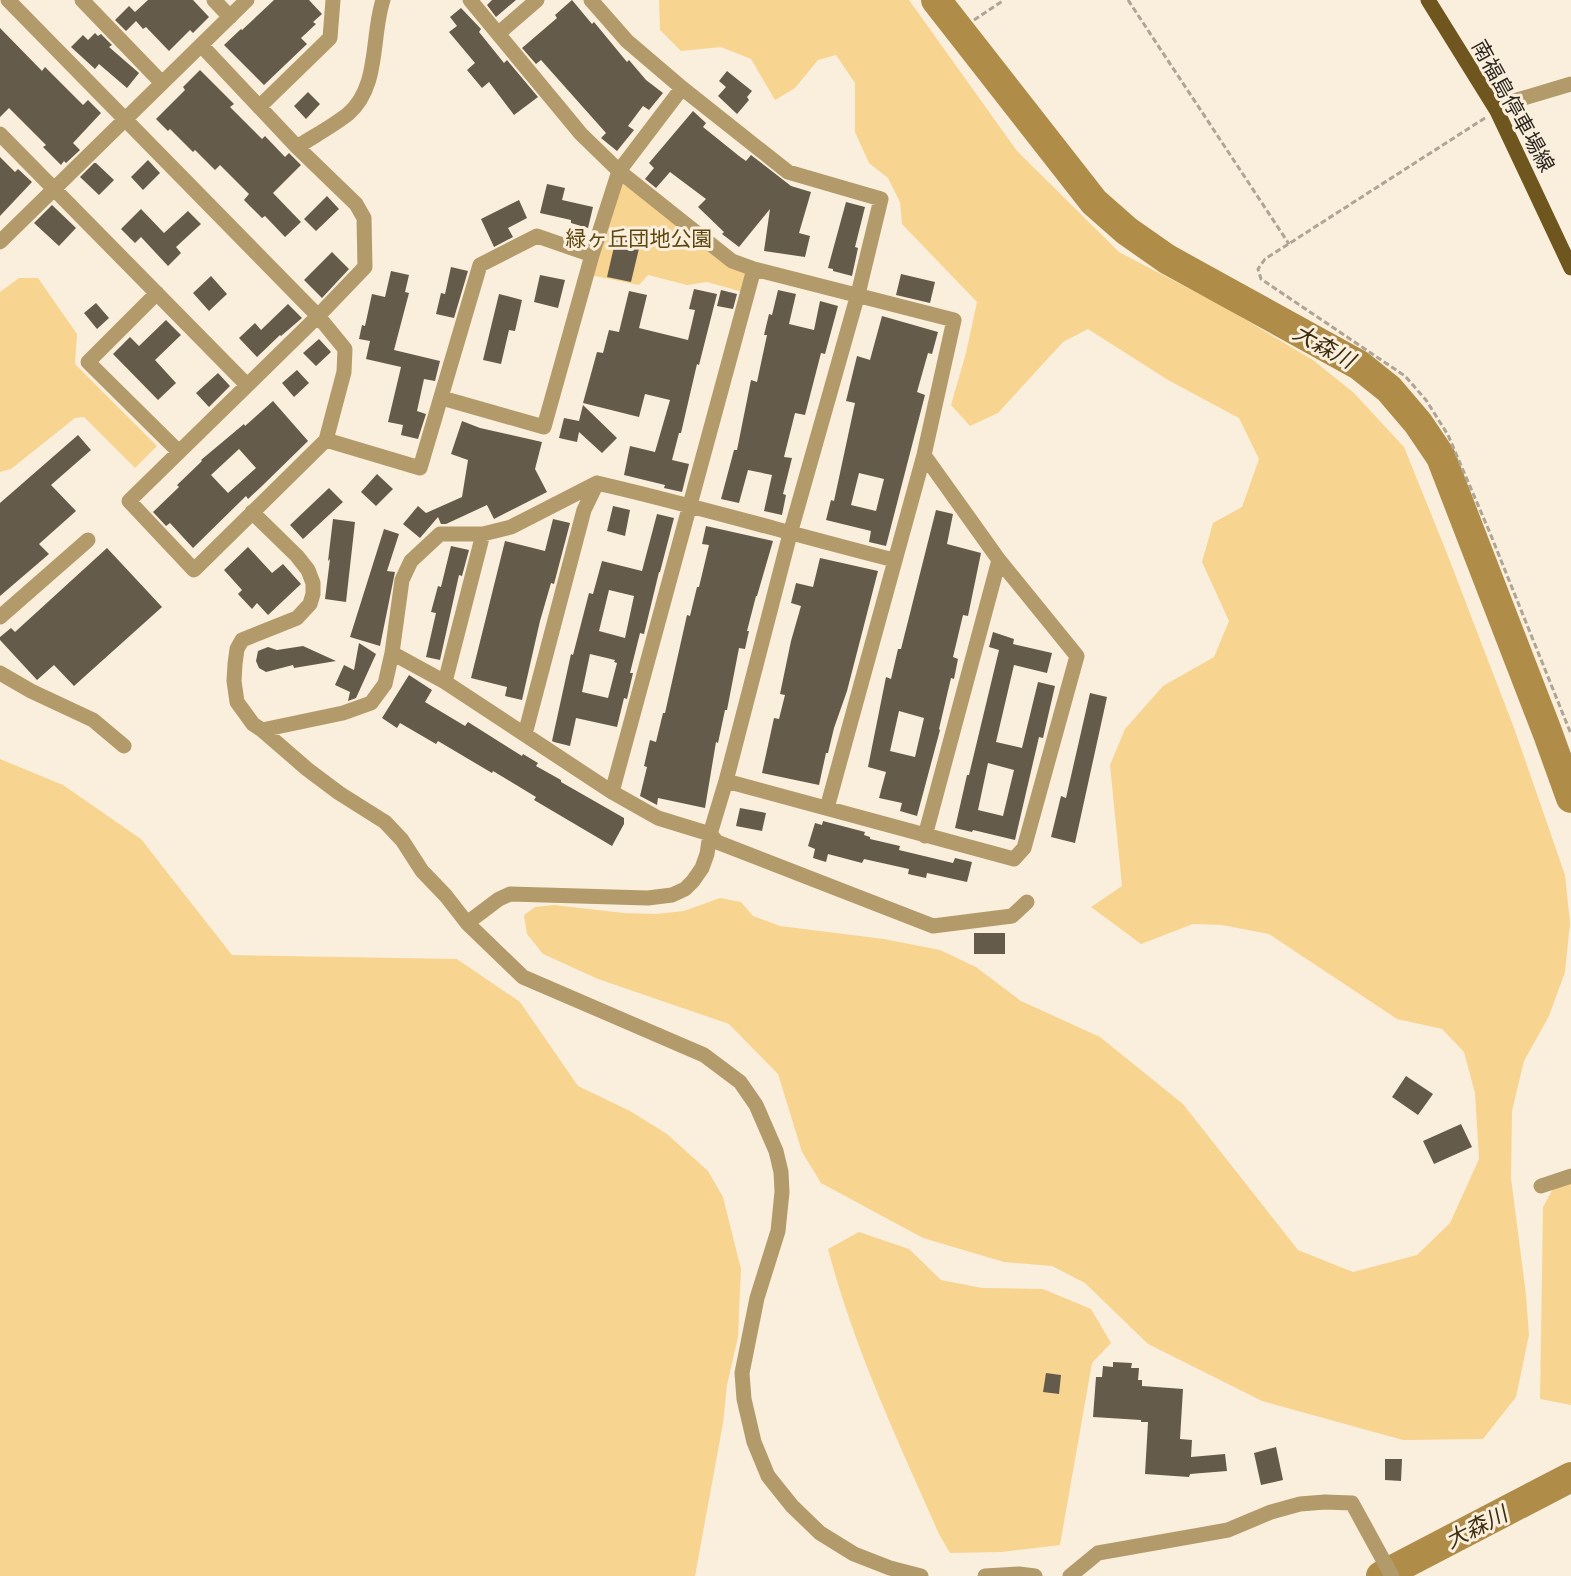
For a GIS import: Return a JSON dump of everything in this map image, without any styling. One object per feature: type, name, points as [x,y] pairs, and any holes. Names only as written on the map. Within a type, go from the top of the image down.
[{"type":"main road","name":"南福島停車場線","points":[[1428,0],[1497,111],[1571,268]]},
{"type":"street","points":[[8,0],[318,316],[345,349],[344,372],[326,440],[194,570],[129,501],[318,316],[365,267],[364,218],[356,204],[297,147],[201,45]]},
{"type":"street","points":[[82,0],[162,83]]},
{"type":"street","points":[[214,0],[230,17]]},
{"type":"street","points":[[0,242],[247,0]]},
{"type":"street","points":[[259,107],[330,38],[333,0]]},
{"type":"street","points":[[297,147],[348,114],[366,91],[383,0]]},
{"type":"street","points":[[470,0],[581,134],[619,171],[732,261],[754,269],[954,320],[924,454],[826,808]]},
{"type":"street","points":[[499,33],[537,0]]},
{"type":"street","points":[[467,923],[499,899],[510,894],[648,898],[672,895],[685,889],[702,868],[790,534],[858,294],[881,199],[788,172],[627,41],[591,0]]},
{"type":"street","points":[[1497,111],[1514,101],[1571,84]]},
{"type":"street","points":[[442,398],[544,427],[592,255],[619,171],[682,88]]},
{"type":"street","points":[[0,134],[247,385]]},
{"type":"street","points":[[326,440],[420,468],[480,265],[537,236],[592,255]]},
{"type":"street","points":[[612,792],[754,269]]},
{"type":"street","points":[[157,293],[88,362],[179,452]]},
{"type":"street","points":[[726,781],[1014,859],[1024,848],[1077,657],[999,560],[924,454]]},
{"type":"street","points":[[525,734],[584,510],[597,483]]},
{"type":"street","points":[[262,730],[343,713],[371,703],[385,684],[392,653],[402,580],[411,561],[440,534],[483,534],[511,527],[597,483],[689,504],[790,534],[894,560]]},
{"type":"street","points":[[252,512],[297,556],[308,570],[313,583],[313,594],[309,604],[297,618],[242,640],[237,649],[234,681],[237,702],[253,724],[339,793],[385,822],[402,840],[422,871],[467,923],[523,977],[704,1055],[740,1082],[756,1105],[776,1151],[783,1192],[778,1231],[757,1298],[742,1373],[744,1399],[754,1442],[768,1476],[792,1506],[820,1533],[854,1554],[890,1568],[921,1576]]},
{"type":"street","points":[[445,682],[483,534]]},
{"type":"street","points":[[0,617],[88,540]]},
{"type":"street","points":[[925,836],[999,560]]},
{"type":"street","points":[[392,653],[445,682],[612,792],[658,818],[710,834],[717,842],[933,926],[1012,916],[1027,902]]},
{"type":"street","points":[[0,673],[31,691],[93,720],[124,747]]},
{"type":"street","points":[[1541,1186],[1571,1176]]},
{"type":"street","points":[[1070,1576],[1098,1553],[1228,1530],[1271,1512],[1300,1504],[1325,1502],[1352,1503],[1392,1576]]},
{"type":"street","points":[[985,1576],[1019,1574],[1035,1576]]},
{"type":"path","points":[[974,20],[1004,0]]},
{"type":"path","points":[[1128,0],[1289,244]]},
{"type":"path","points":[[1497,111],[1265,259],[1258,269],[1261,279],[1405,376],[1426,400],[1448,435],[1571,734]]},
{"type":"green space","points":[[659,0],[909,0],[1017,151],[1119,252],[1224,307],[1313,360],[1354,393],[1404,447],[1514,728],[1565,875],[1570,923],[1565,972],[1549,1016],[1524,1061],[1512,1111],[1511,1178],[1529,1335],[1516,1397],[1483,1439],[1403,1440],[1262,1401],[1148,1344],[1085,1283],[1052,1266],[1004,1262],[923,1238],[821,1183],[802,1152],[778,1074],[729,1024],[598,979],[543,954],[527,934],[524,915],[535,907],[554,905],[624,913],[656,914],[684,911],[720,898],[741,902],[753,916],[780,926],[884,939],[940,950],[976,967],[1021,1001],[1100,1037],[1183,1104],[1298,1250],[1353,1272],[1417,1255],[1450,1223],[1479,1159],[1475,1093],[1464,1052],[1442,1029],[1397,1019],[1269,934],[1222,925],[1193,924],[1141,944],[1091,907],[1122,886],[1110,765],[1125,729],[1163,686],[1214,657],[1229,621],[1202,562],[1213,523],[1242,507],[1259,459],[1239,418],[1168,380],[1088,329],[1063,342],[998,413],[970,426],[951,405],[966,353],[977,302],[902,224],[900,202],[888,178],[869,163],[855,132],[855,83],[836,55],[818,60],[795,88],[775,100],[751,59],[721,47],[681,51],[660,30]]},
{"type":"green space","name":"緑ヶ丘団地公園","points":[[621,178],[748,272],[743,292],[707,282],[687,285],[648,275],[639,285],[590,275]]},
{"type":"green space","points":[[19,278],[38,278],[77,334],[75,364],[157,446],[135,468],[84,417],[75,418],[11,469],[0,472],[0,292]]},
{"type":"green space","points":[[0,759],[63,785],[141,839],[232,955],[457,959],[520,1002],[578,1086],[630,1111],[667,1134],[708,1171],[723,1197],[741,1269],[738,1337],[727,1385],[723,1423],[695,1576],[0,1576]]},
{"type":"green space","points":[[1571,1183],[1571,1405],[1540,1399],[1543,1207],[1553,1189]]},
{"type":"green space","points":[[859,1232],[909,1249],[941,1280],[982,1288],[1043,1289],[1091,1309],[1111,1343],[1092,1363],[1060,1545],[1001,1552],[950,1553],[939,1534],[878,1394],[851,1322],[828,1249]]},
{"type":"building","points":[[148,0],[193,0],[209,17],[193,33],[190,30],[169,51],[146,27],[143,29],[136,21],[126,31],[115,20],[129,6],[135,12]]},
{"type":"building","points":[[274,0],[309,0],[322,14],[313,22],[316,24],[301,38],[307,44],[264,85],[224,45]]},
{"type":"building","points":[[492,0],[516,0],[496,17],[487,5]]},
{"type":"building","points":[[572,0],[592,24],[594,22],[627,62],[629,60],[646,80],[663,93],[649,110],[643,106],[628,126],[634,130],[617,151],[601,138],[606,133],[541,60],[536,64],[522,48],[557,18],[555,15]]},
{"type":"building","points":[[461,8],[481,29],[479,32],[504,63],[507,60],[538,97],[514,115],[489,82],[482,88],[467,70],[475,63],[449,32],[457,26],[450,17]]},
{"type":"building","points":[[0,28],[42,71],[45,67],[83,105],[88,100],[101,113],[73,143],[80,150],[66,163],[64,161],[61,165],[43,147],[46,145],[9,108],[0,117]]},
{"type":"building","points":[[95,33],[98,36],[101,34],[112,45],[109,47],[139,73],[127,88],[99,64],[95,69],[71,47],[83,35],[88,40]]},
{"type":"building","points":[[200,70],[234,104],[230,107],[262,139],[265,136],[285,157],[289,153],[301,165],[273,193],[301,222],[285,237],[265,216],[262,218],[244,200],[249,194],[220,165],[215,170],[195,150],[193,152],[170,129],[168,131],[156,119],[185,90],[183,87]]},
{"type":"building","points":[[727,71],[752,91],[747,97],[749,100],[737,114],[718,96],[726,87],[719,81]]},
{"type":"building","points":[[308,92],[320,104],[306,119],[294,106]]},
{"type":"building","points":[[693,111],[706,123],[703,127],[746,161],[751,155],[791,186],[811,192],[799,233],[810,236],[805,257],[764,251],[770,209],[739,247],[722,234],[724,232],[698,207],[706,199],[670,172],[656,188],[645,179],[654,168],[649,163]]},
{"type":"building","points":[[0,157],[15,172],[18,169],[32,182],[0,216]]},
{"type":"building","points":[[148,160],[160,173],[143,190],[131,177]]},
{"type":"building","points":[[94,163],[114,180],[99,195],[80,177]]},
{"type":"building","points":[[547,184],[565,188],[562,200],[593,207],[588,228],[571,223],[571,220],[540,213]]},
{"type":"building","points":[[327,196],[339,209],[316,231],[304,219]]},
{"type":"building","points":[[519,200],[527,218],[508,228],[513,237],[494,247],[481,219]]},
{"type":"building","points":[[846,202],[865,207],[855,247],[858,248],[852,276],[828,268]]},
{"type":"building","points":[[52,205],[76,228],[59,246],[34,223]]},
{"type":"building","points":[[141,209],[164,233],[188,211],[201,224],[176,247],[181,253],[168,266],[141,237],[135,243],[121,229]]},
{"type":"building","points":[[617,234],[641,240],[631,282],[607,277]]},
{"type":"building","points":[[332,252],[349,269],[322,298],[304,280]]},
{"type":"building","points":[[451,267],[468,271],[454,318],[436,314],[441,293],[445,294]]},
{"type":"building","points":[[391,271],[409,275],[405,292],[409,293],[394,350],[440,361],[435,381],[424,379],[417,411],[426,414],[418,439],[401,435],[403,425],[388,422],[401,367],[366,359],[370,341],[359,339],[362,325],[365,326],[372,294],[385,297]]},
{"type":"building","points":[[901,274],[935,282],[930,303],[896,295]]},
{"type":"building","points":[[540,275],[565,280],[558,308],[534,302]]},
{"type":"building","points":[[211,276],[227,294],[209,311],[193,293]]},
{"type":"building","points":[[694,289],[717,294],[672,460],[689,464],[682,492],[664,488],[665,485],[624,475],[630,446],[655,452],[670,400],[645,394],[639,417],[583,403],[597,352],[603,353],[609,330],[619,332],[629,291],[647,295],[639,328],[688,340],[695,310],[689,309]]},
{"type":"building","points":[[721,290],[737,294],[733,309],[717,306]]},
{"type":"building","points":[[778,290],[796,294],[789,324],[814,330],[820,301],[838,306],[825,354],[821,353],[805,415],[795,413],[784,457],[792,458],[783,494],[786,495],[782,515],[764,511],[772,475],[748,470],[739,503],[721,499],[734,450],[737,450],[751,380],[757,382],[767,335],[764,335]]},
{"type":"building","points":[[499,294],[522,300],[515,331],[509,330],[501,364],[483,360]]},
{"type":"building","points":[[96,303],[109,318],[97,329],[84,313]]},
{"type":"building","points":[[288,304],[302,318],[257,357],[239,338],[255,323],[261,330]]},
{"type":"building","points":[[882,316],[938,332],[932,354],[928,353],[917,392],[925,395],[886,546],[869,542],[871,531],[826,520],[831,500],[834,501],[855,403],[846,401],[857,356],[870,360]],"holes":[[[859,473],[884,479],[876,511],[851,505]]]},
{"type":"building","points":[[166,320],[181,335],[155,360],[176,383],[158,400],[113,354],[130,337],[139,346]]},
{"type":"building","points":[[319,339],[331,352],[316,366],[303,353]]},
{"type":"building","points":[[297,370],[309,383],[294,397],[282,383]]},
{"type":"building","points":[[218,373],[230,386],[209,407],[196,393]]},
{"type":"building","points":[[273,401],[308,441],[248,499],[246,496],[193,548],[170,523],[166,526],[153,512],[179,487],[177,485],[201,460],[244,424],[245,426]],"holes":[[[239,449],[256,468],[228,493],[211,475]]]},
{"type":"building","points":[[583,405],[617,438],[602,453],[579,432],[577,442],[559,438],[564,418],[579,421]]},
{"type":"building","points":[[462,421],[480,428],[542,442],[535,469],[547,492],[494,519],[487,505],[446,524],[441,524],[438,517],[420,538],[403,524],[418,506],[426,513],[462,497],[468,460],[451,454]]},
{"type":"building","points":[[78,435],[91,450],[51,485],[76,511],[39,544],[49,554],[0,596],[0,503]]},
{"type":"building","points":[[377,474],[393,489],[376,506],[361,492]]},
{"type":"building","points":[[329,488],[343,502],[303,539],[290,525]]},
{"type":"building","points":[[613,506],[630,510],[625,536],[607,531]]},
{"type":"building","points":[[936,510],[953,514],[947,544],[981,553],[968,616],[963,615],[953,657],[958,659],[954,679],[951,678],[917,816],[900,811],[902,803],[879,798],[886,772],[868,767],[886,677],[891,679],[898,649],[901,649]],"holes":[[[899,711],[924,718],[915,757],[890,751]]]},
{"type":"building","points":[[657,514],[674,518],[644,634],[640,633],[630,673],[633,673],[627,699],[624,698],[617,727],[576,718],[570,746],[552,741],[571,654],[573,655],[589,593],[593,594],[602,561],[642,571]],"holes":[[[609,590],[634,596],[625,638],[599,631]],[[590,654],[615,660],[614,662],[617,663],[608,698],[582,692]]]},
{"type":"building","points":[[333,519],[355,522],[346,602],[325,599]]},
{"type":"building","points":[[553,519],[570,523],[554,584],[551,583],[540,621],[522,700],[505,696],[507,687],[471,678],[505,541],[545,551]]},
{"type":"building","points":[[706,526],[773,541],[756,596],[745,649],[739,648],[727,710],[725,710],[718,743],[716,742],[705,808],[658,798],[657,805],[640,796],[647,767],[644,766],[650,740],[656,742],[663,713],[665,713],[687,615],[690,616],[697,587],[699,587],[709,545],[702,544]]},
{"type":"building","points":[[384,529],[399,534],[387,571],[395,572],[380,646],[350,637]]},
{"type":"building","points":[[451,546],[469,550],[462,576],[459,575],[440,660],[426,657],[436,613],[431,612],[438,586],[441,587]]},
{"type":"building","points":[[248,547],[272,573],[283,564],[301,584],[268,615],[257,603],[252,609],[238,594],[242,590],[224,570]]},
{"type":"building","points":[[107,548],[162,607],[74,686],[54,665],[37,680],[0,640],[0,637],[11,628],[15,632]]},
{"type":"building","points":[[820,558],[878,571],[847,691],[828,753],[826,753],[819,785],[762,773],[774,718],[779,719],[785,695],[780,694],[801,606],[791,603],[796,583],[813,587]]},
{"type":"building","points":[[993,632],[1014,639],[1013,644],[1052,653],[1047,673],[1014,665],[996,742],[1022,748],[1038,682],[1055,686],[1043,738],[1039,737],[1015,840],[955,828],[999,650],[989,647]],"holes":[[[988,763],[1014,770],[1003,816],[978,810]]]},
{"type":"building","points":[[359,643],[376,654],[356,698],[348,701],[350,692],[335,685],[344,665],[354,670]]},
{"type":"building","points":[[303,646],[336,661],[294,668],[293,665],[266,672],[259,668],[256,661],[258,651],[268,647],[277,650]]},
{"type":"building","points":[[409,675],[432,690],[425,702],[465,726],[468,722],[522,756],[523,754],[538,763],[536,766],[561,782],[624,818],[624,824],[612,846],[534,800],[536,797],[493,771],[492,773],[438,741],[436,744],[400,723],[397,728],[382,718]]},
{"type":"building","points":[[1090,693],[1107,697],[1075,843],[1051,837],[1061,796],[1066,798]]},
{"type":"building","points":[[740,808],[766,813],[762,831],[736,826]]},
{"type":"building","points":[[823,821],[865,832],[864,835],[870,839],[900,846],[899,850],[953,863],[955,858],[972,862],[967,882],[927,873],[926,878],[908,874],[909,869],[864,859],[862,863],[828,854],[826,862],[813,858],[815,849],[808,846],[815,823],[822,825]]},
{"type":"building","points":[[974,933],[1005,933],[1005,954],[974,954]]},
{"type":"building","points":[[1406,1076],[1433,1094],[1418,1115],[1392,1097]]},
{"type":"building","points":[[1461,1124],[1472,1147],[1434,1164],[1423,1141]]},
{"type":"building","points":[[1113,1362],[1132,1363],[1131,1368],[1139,1368],[1138,1380],[1142,1380],[1142,1386],[1183,1389],[1180,1439],[1192,1440],[1191,1457],[1225,1454],[1227,1471],[1190,1474],[1189,1477],[1145,1474],[1148,1422],[1093,1417],[1096,1377],[1102,1377],[1103,1366],[1113,1367]]},
{"type":"building","points":[[1046,1373],[1061,1375],[1059,1394],[1043,1392]]},
{"type":"building","points":[[1276,1447],[1283,1480],[1261,1485],[1254,1453]]},
{"type":"building","points":[[1385,1459],[1402,1459],[1401,1481],[1385,1480]]},
{"type":"waterway","name":"大森川","points":[[936,0],[1094,202],[1127,231],[1167,259],[1359,365],[1389,389],[1418,423],[1441,457],[1571,798]]},
{"type":"waterway","name":"大森川","points":[[1381,1576],[1571,1477]]}]
